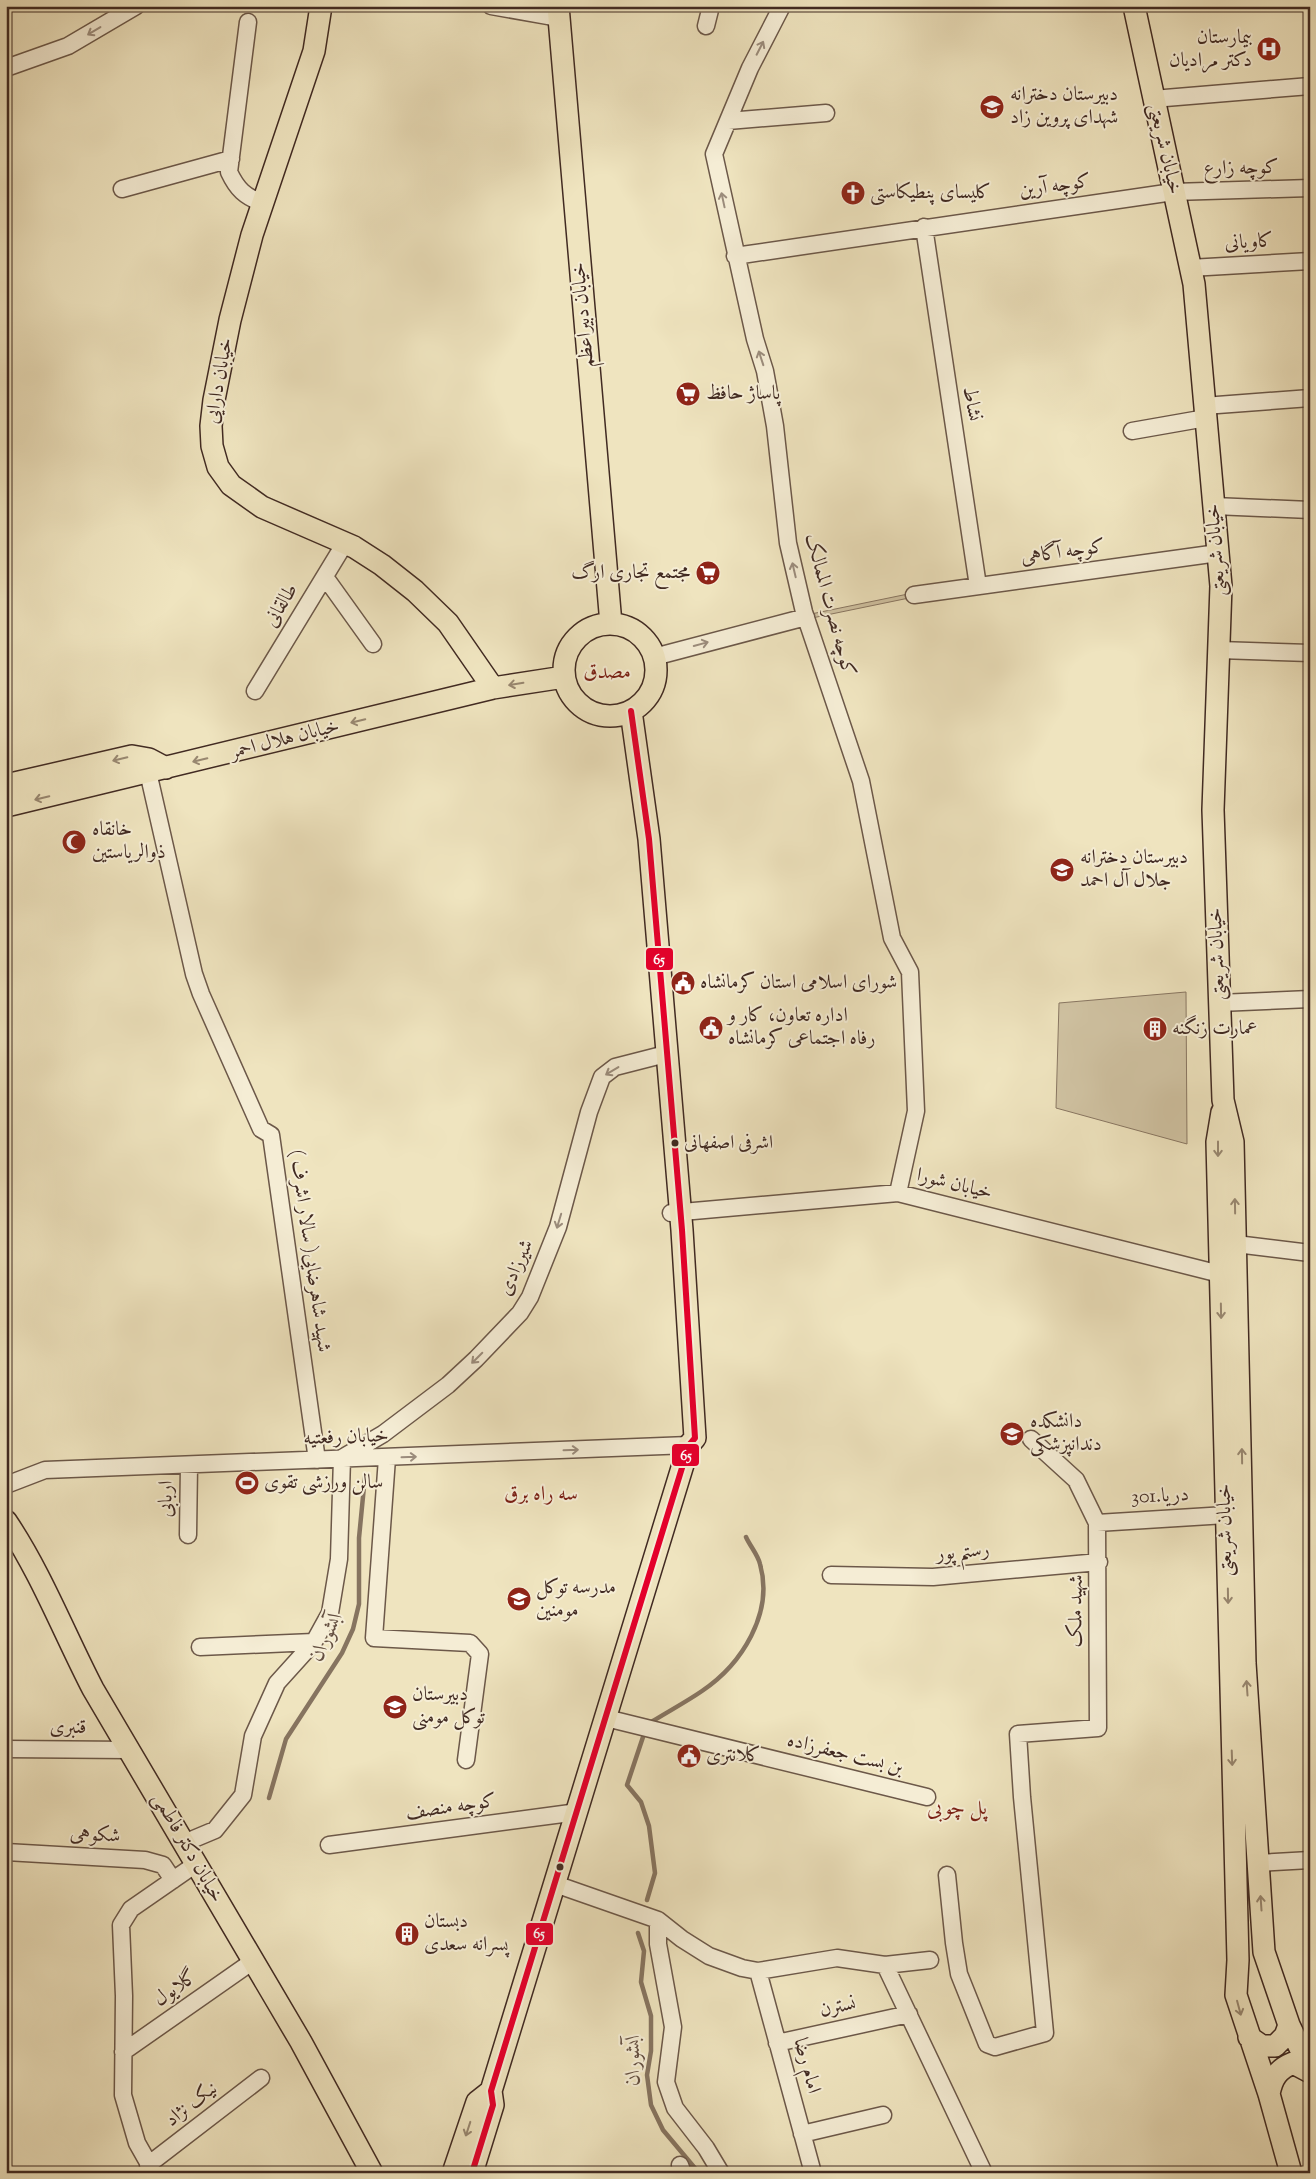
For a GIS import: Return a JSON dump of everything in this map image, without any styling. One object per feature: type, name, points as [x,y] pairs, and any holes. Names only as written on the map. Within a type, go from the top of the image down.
[{"type":"main road","name":"خیابان دارایی","points":[[320,6],[314,52],[252,235],[214,400],[211,426],[212,446],[218,467],[231,485],[262,507],[345,543],[382,565],[415,591],[448,623],[492,688]]},
{"type":"main road","name":"خیابان شریعتی","points":[[1134,6],[1194,284],[1221,586],[1213,810],[1223,1100],[1218,1142],[1238,1960],[1236,1995],[1269,2094],[1291,2173]]},
{"type":"main road","name":"خیابان دبیراعظم","points":[[558,12],[610,624]]},
{"type":"main road","points":[[610,624],[625,627],[638,634],[648,644],[654,657],[656,670],[649,694],[641,704],[625,713],[604,716],[590,712],[578,703],[569,691],[564,677],[566,658],[575,640],[585,632],[598,626],[610,624]]},
{"type":"main road","name":"خیابان هلال احمر","points":[[6,806],[492,688],[564,677]]},
{"type":"main road","points":[[625,713],[636,797],[658,1056],[676,1214]]},
{"type":"main road","points":[[472,2173],[493,2105],[491,2091],[689,1445],[676,1214],[649,839],[625,713]]},
{"type":"main road","points":[[6,786],[132,756],[149,759],[157,770]]},
{"type":"main road","name":"خیابان شریعتی","points":[[1223,1100],[1233,1142],[1245,1663],[1264,1952],[1289,2025],[1310,2071]]},
{"type":"main road","name":"خیابان دکتر فاطمی","points":[[6,1520],[22,1544],[69,1643],[301,2042],[372,2173]]},
{"type":"main road","points":[[1249,2037],[1262,2046],[1275,2046],[1285,2036],[1289,2025]]},
{"type":"main road","points":[[1269,2094],[1271,2081],[1282,2067],[1293,2063],[1310,2071]]},
{"type":"main road","points":[[453,2173],[476,2102],[491,2091]]},
{"type":"street","points":[[6,68],[68,46],[136,6]]},
{"type":"street","points":[[491,6],[558,12]]},
{"type":"street","points":[[706,26],[711,6]]},
{"type":"street","name":"کوچه نصرت الممالک","points":[[782,6],[750,68],[714,154],[754,339],[765,372],[775,426],[788,543],[806,617],[861,781],[892,938],[910,972],[916,1111],[898,1193]]},
{"type":"street","points":[[248,22],[229,172],[236,187],[249,198],[263,203]]},
{"type":"street","points":[[1153,99],[1310,86]]},
{"type":"street","points":[[728,121],[826,113]]},
{"type":"street","points":[[122,189],[231,159]]},
{"type":"street","name":"کوچه زارع","points":[[1173,192],[1310,188]]},
{"type":"street","name":"کوچه آرین","points":[[735,256],[1173,192]]},
{"type":"street","name":"نشاط","points":[[924,227],[978,586]]},
{"type":"street","name":"کاویانی","points":[[1190,268],[1310,261]]},
{"type":"street","points":[[1132,431],[1205,412],[1310,398]]},
{"type":"street","points":[[1214,506],[1310,510]]},
{"type":"street","name":"طالقانی","points":[[255,691],[345,543]]},
{"type":"street","name":"کوچه آگاهی","points":[[914,595],[1218,553]]},
{"type":"street","points":[[324,577],[374,644]]},
{"type":"street","points":[[654,657],[806,617]]},
{"type":"street","points":[[1219,650],[1310,653]]},
{"type":"street","name":"شهید شاهرضایی( سالار اشرف )","points":[[157,770],[194,974],[261,1130],[271,1135],[317,1460]]},
{"type":"street","points":[[1219,1003],[1310,999]]},
{"type":"street","name":"شیرزادی","points":[[342,1458],[383,1434],[448,1385],[520,1313],[530,1297],[558,1226],[590,1112],[602,1077],[615,1067],[658,1056]]},
{"type":"street","name":"خیابان شورا","points":[[676,1214],[898,1193],[1220,1274]]},
{"type":"street","points":[[1236,1244],[1310,1253]]},
{"type":"street","name":"شهید ملک","points":[[947,1875],[959,1974],[987,2044],[996,2046],[1045,2033],[1022,1797],[1018,1734],[1098,1728],[1099,1562],[1097,1523],[1076,1480],[1031,1439]]},
{"type":"street","name":"خیابان رفعتیه","points":[[6,1485],[45,1470],[689,1445]]},
{"type":"street","points":[[184,1843],[215,1830],[243,1795],[253,1736],[277,1683],[314,1642],[330,1613],[339,1560],[342,1458]]},
{"type":"street","points":[[387,1458],[374,1638],[470,1643],[480,1654],[466,1760]]},
{"type":"street","name":"اربابی","points":[[188,1535],[189,1465]]},
{"type":"street","name":"301.دریا","points":[[1097,1523],[1226,1515]]},
{"type":"street","name":"رستم پور","points":[[831,1575],[933,1577],[1099,1562]]},
{"type":"street","points":[[200,1648],[314,1642]]},
{"type":"street","name":"بن بست جعفرزاده","points":[[606,1718],[927,1797]]},
{"type":"street","name":"قنبری","points":[[6,1750],[130,1750]]},
{"type":"street","name":"کوچه منصف","points":[[329,1845],[578,1812]]},
{"type":"street","name":"شکوهی","points":[[6,1852],[146,1860],[163,1865],[173,1880]]},
{"type":"street","points":[[1258,1863],[1310,1860]]},
{"type":"street","points":[[151,2169],[137,2143],[123,2095],[124,1996],[121,1925],[131,1909],[196,1864]]},
{"type":"street","points":[[555,1884],[658,1920],[682,1939],[709,1956],[742,1968],[758,1971],[838,1958],[885,1964],[930,1960]]},
{"type":"street","points":[[658,1920],[658,1944],[672,2027],[666,2082],[674,2108],[706,2148],[721,2173]]},
{"type":"street","name":"گلایول","points":[[123,2052],[254,1961]]},
{"type":"street","points":[[885,1964],[984,2173]]},
{"type":"street","name":"امام رضا","points":[[758,1971],[812,2173]]},
{"type":"street","name":"نسترن","points":[[777,2043],[909,2014]]},
{"type":"street","name":"نیک نژاد","points":[[151,2169],[261,2078]]},
{"type":"street","points":[[802,2134],[883,2116]]},
{"type":"shaded area","points":[[908,594],[909,598],[812,618],[811,614]]},
{"type":"shaded area","points":[[1186,992],[1187,1144],[1056,1108],[1059,1003]]},
{"type":"waterway","name":"آبشوران","points":[[269,1798],[286,1739],[342,1653],[353,1629],[359,1604],[359,1538],[365,1476]]},
{"type":"waterway","name":"آبشوران","points":[[653,1721],[717,1680],[742,1652],[751,1636],[758,1619],[762,1601],[763,1582],[759,1561],[746,1537]]},
{"type":"waterway","name":"آبشوران","points":[[643,1737],[627,1785],[641,1802],[649,1826],[655,1873],[647,1900]]},
{"type":"waterway","name":"آبشوران","points":[[638,1933],[644,1951],[641,1982],[651,2016],[651,2051],[647,2075],[651,2105],[663,2130],[699,2173]]},
{"type":"transit line","name":"65","points":[[472,2173],[493,2105],[491,2091],[689,1445],[695,1438],[682,1230],[649,839],[631,711]]},
{"type":"place","name":"بیمارستان دکتر مرادیان","points":[[1269,49]]},
{"type":"place","name":"دبیرستان دخترانه شهدای پروین زاد","points":[[992,107]]},
{"type":"place","name":"کلیسای پنطیکاستی","points":[[853,193]]},
{"type":"place","name":"پاساژ حافظ","points":[[688,394]]},
{"type":"place","name":"مجتمع تجاری ارگ","points":[[708,573]]},
{"type":"place","name":"خانقاه ذوالریاستین","points":[[74,842]]},
{"type":"place","name":"دبیرستان دخترانه جلال آل احمد","points":[[1062,870]]},
{"type":"place","name":"شورای اسلامی استان کرمانشاه","points":[[683,983]]},
{"type":"place","name":"اداره تعاون، کار و رفاه اجتماعی کرمانشاه","points":[[711,1028]]},
{"type":"place","name":"عمارت زنگنه","points":[[1155,1029]]},
{"type":"place","name":"اشرفی اصفهانی","points":[[675,1143]]},
{"type":"place","name":"دانشکده دندانپزشکی","points":[[1012,1434]]},
{"type":"place","name":"سالن ورزشی تقوی","points":[[247,1483]]},
{"type":"place","name":"مدرسه توکل مومنین","points":[[519,1599]]},
{"type":"place","name":"دبیرستان توکل مومنی","points":[[395,1707]]},
{"type":"place","name":"کلانتری","points":[[689,1756]]},
{"type":"place","name":"دبستان پسرانه سعدی","points":[[407,1934]]},
{"type":"district","name":"مصدق","points":[[607,673]]},
{"type":"district","name":"سه راه برق","points":[[541,1495]]},
{"type":"district","name":"پل چوبی","points":[[957,1809]]}]
